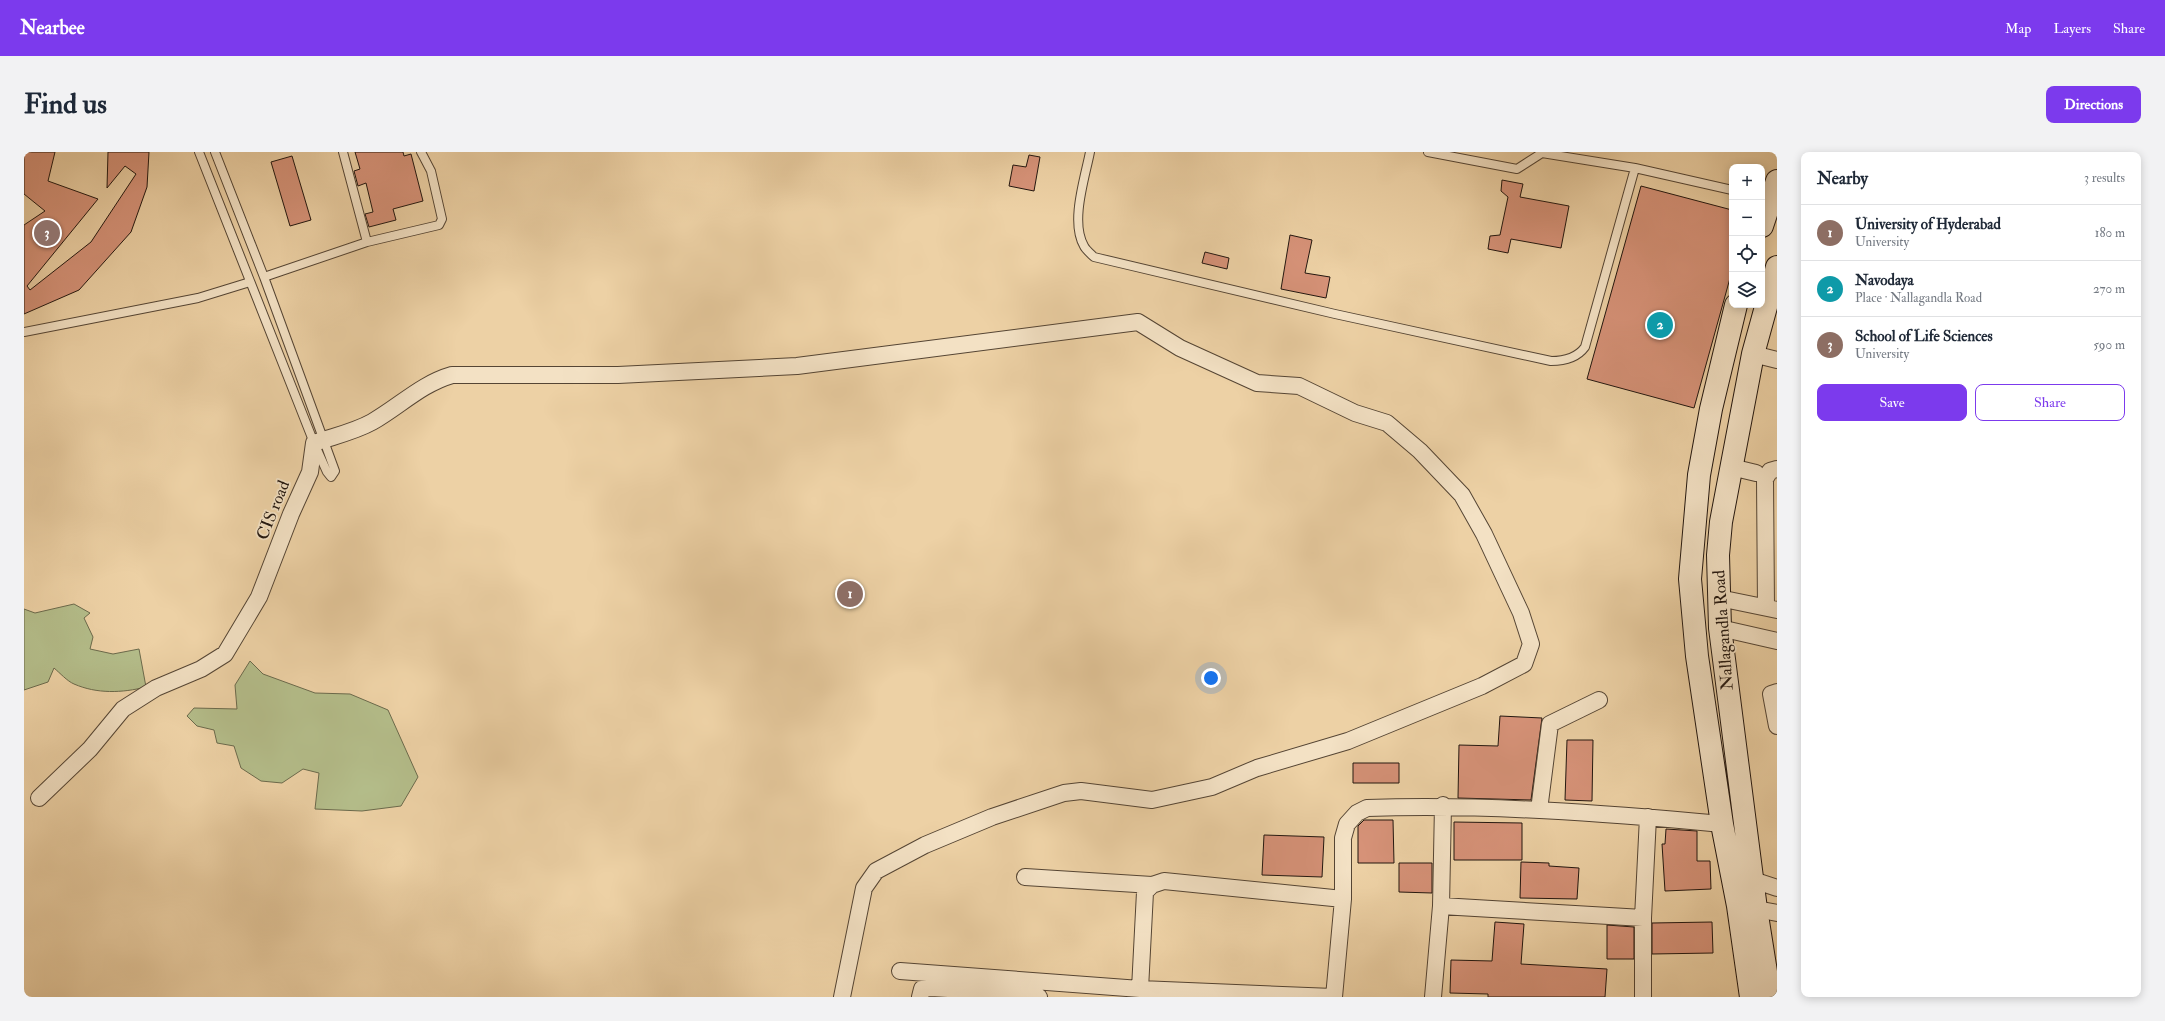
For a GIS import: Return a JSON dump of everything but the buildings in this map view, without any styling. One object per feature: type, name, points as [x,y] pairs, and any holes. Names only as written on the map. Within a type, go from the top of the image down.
[{"type":"main road","points":[[1765,214],[1770,193]]},
{"type":"main road","name":"Nallagandla Road","points":[[1770,997],[1767,911],[1753,880],[1720,628],[1718,555],[1721,522],[1753,354],[1777,267]]},
{"type":"main road","name":"Nallagandla Road","points":[[1735,308],[1711,409],[1701,468],[1690,579],[1697,656],[1722,824],[1738,906],[1751,997]]},
{"type":"street","points":[[318,441],[356,430],[373,421],[417,390],[436,379],[452,375],[618,375],[797,366],[1138,322],[1180,348],[1257,383],[1300,386],[1355,413],[1387,423],[1420,451],[1462,495],[1484,534],[1521,613],[1530,644],[1524,664],[1482,686],[1348,741],[1257,768],[1212,787],[1152,800],[1081,791],[1064,793],[992,817],[925,845],[876,871],[864,888],[842,997]]},
{"type":"street","points":[[1753,354],[1777,360]]},
{"type":"street","name":"CIS road","points":[[38,798],[90,749],[123,709],[156,688],[200,669],[225,654],[259,597],[291,514],[310,472],[318,441]]},
{"type":"street","points":[[1731,467],[1756,473]]},
{"type":"street","points":[[1719,598],[1772,609],[1771,536],[1765,479],[1770,471],[1777,470]]},
{"type":"street","points":[[1720,628],[1777,641]]},
{"type":"street","points":[[1777,692],[1770,694],[1777,726]]},
{"type":"street","points":[[1539,810],[1550,724],[1598,700]]},
{"type":"street","points":[[900,971],[1061,990],[1140,990],[1262,996],[1334,997],[1343,899],[1343,838],[1347,824],[1357,813],[1367,808],[1444,806],[1539,810],[1648,817],[1722,824]]},
{"type":"street","points":[[1433,997],[1441,906],[1444,806]]},
{"type":"street","points":[[1643,997],[1643,918],[1648,817]]},
{"type":"street","points":[[1025,877],[1152,885],[1164,881],[1343,899]]},
{"type":"street","points":[[1753,880],[1777,888]]},
{"type":"street","points":[[1140,990],[1145,892],[1152,885]]},
{"type":"street","points":[[1441,906],[1643,918]]},
{"type":"street","points":[[920,997],[922,989],[926,988],[1033,994],[1038,997]]},
{"type":"lane","name":"CIS road","points":[[199,152],[250,282],[318,441]]},
{"type":"lane","points":[[215,152],[264,277],[318,441]]},
{"type":"lane","points":[[343,152],[367,242]]},
{"type":"lane","points":[[264,277],[367,242],[432,227],[441,222],[431,171],[421,152]]},
{"type":"lane","points":[[1090,152],[1078,215],[1079,233],[1084,246],[1094,258],[1335,314],[1551,361],[1561,361],[1580,354],[1585,347],[1635,168]]},
{"type":"lane","points":[[1428,152],[1517,169],[1542,153],[1635,168],[1729,189]]},
{"type":"lane","points":[[24,332],[198,298],[250,282]]},
{"type":"green space","points":[[74,604],[90,613],[84,618],[93,637],[90,649],[113,654],[139,649],[146,687],[110,692],[92,690],[71,683],[54,668],[48,682],[24,690],[24,609],[35,613]]},
{"type":"green space","points":[[250,661],[263,674],[315,693],[350,694],[388,710],[418,777],[401,806],[362,811],[315,809],[319,773],[303,769],[282,783],[261,781],[241,768],[234,746],[217,743],[214,730],[197,726],[187,716],[194,708],[237,709],[235,685]]},
{"type":"place","name":"School of Life Sciences","points":[[47,233]]},
{"type":"place","name":"Navodaya","points":[[1660,325]]},
{"type":"place","name":"University of Hyderabad","points":[[850,594]]}]
